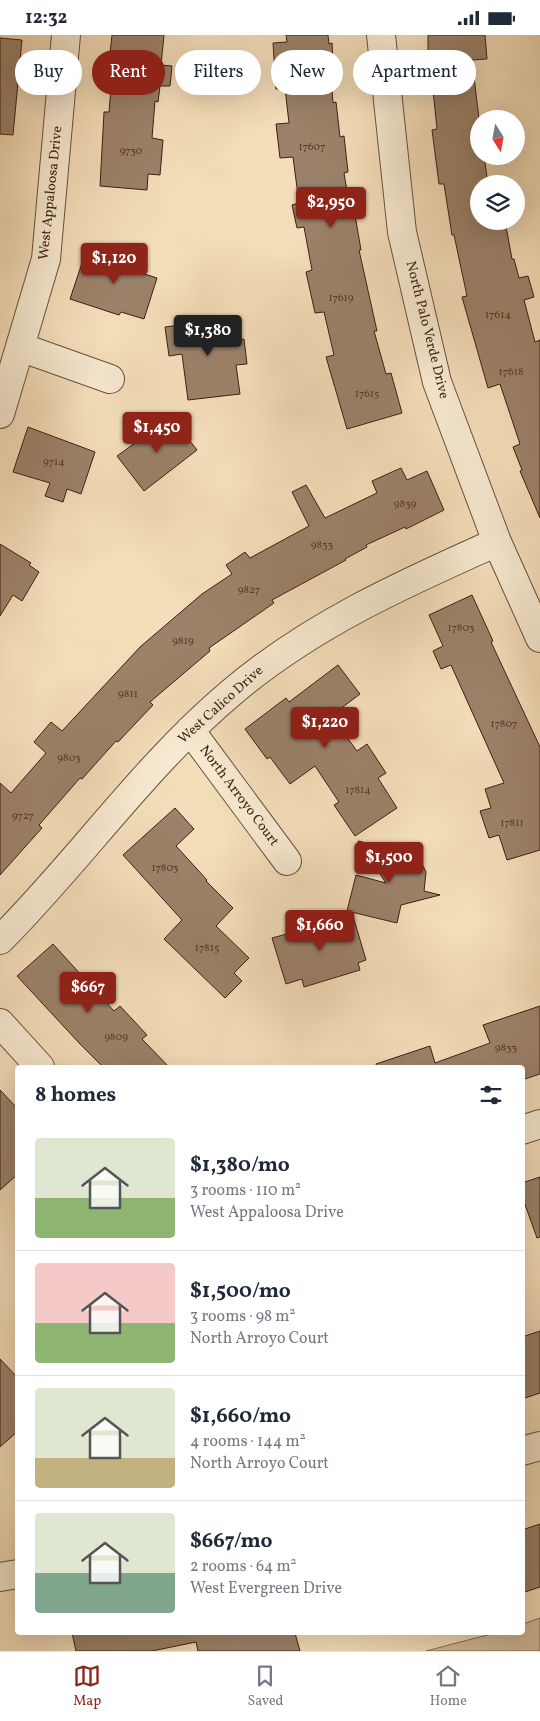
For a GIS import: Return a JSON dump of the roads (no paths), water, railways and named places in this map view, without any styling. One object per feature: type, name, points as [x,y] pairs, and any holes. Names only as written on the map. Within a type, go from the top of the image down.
[{"type":"street","name":"West Appaloosa Drive","points":[[0,414],[46,259],[66,35]]},
{"type":"street","name":"North Palo Verde Drive","points":[[381,35],[402,232],[438,382],[497,542],[540,638]]},
{"type":"street","points":[[20,347],[110,379]]},
{"type":"street","name":"West Calico Drive","points":[[0,940],[190,731],[252,675],[321,627],[398,586],[497,542]]},
{"type":"street","name":"North Arroyo Court","points":[[190,731],[287,861]]},
{"type":"street","points":[[0,1023],[38,1065]]},
{"type":"street","points":[[525,1129],[540,1124]]},
{"type":"street","points":[[525,1450],[540,1446]]},
{"type":"street","points":[[0,1577],[15,1574]]}]
